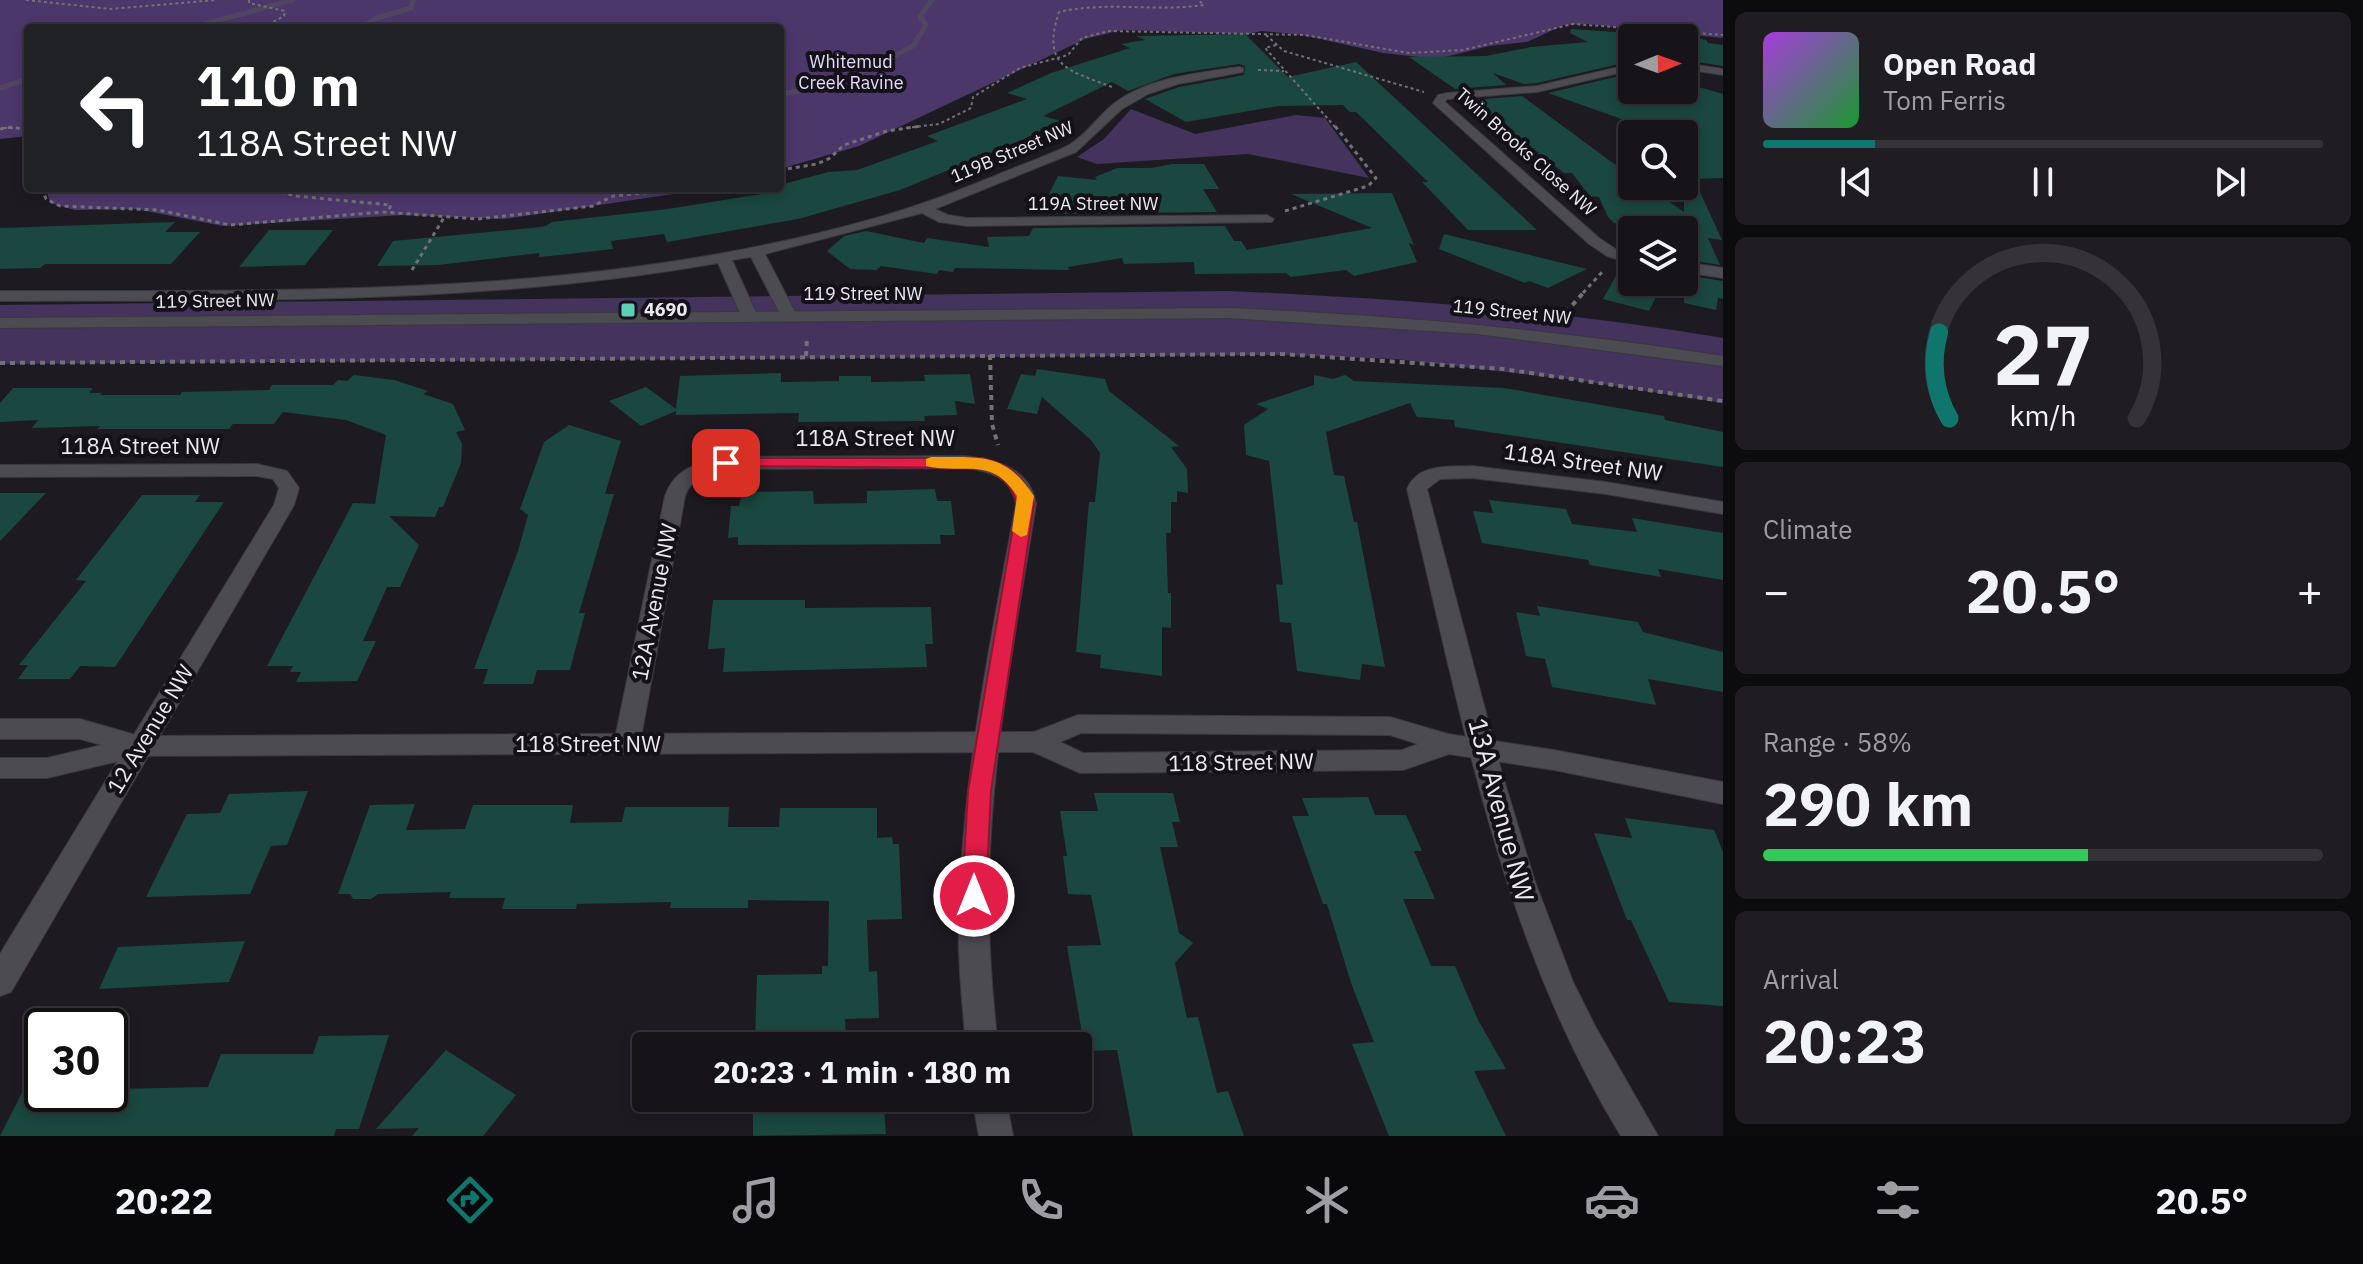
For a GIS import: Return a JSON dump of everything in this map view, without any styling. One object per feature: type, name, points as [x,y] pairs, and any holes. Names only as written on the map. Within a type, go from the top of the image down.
[{"type":"street","points":[[1698,68],[1723,72]]},
{"type":"street","name":"119B Street NW","points":[[923,208],[1071,149],[1090,137],[1116,108],[1131,98],[1194,77],[1239,70]]},
{"type":"street","name":"Twin Brooks Close NW","points":[[1618,70],[1537,89],[1442,97],[1439,103],[1594,241],[1618,254]]},
{"type":"street","name":"119A Street NW","points":[[923,208],[944,219],[967,222],[1267,219]]},
{"type":"street","name":"119 Street NW","points":[[0,296],[438,292],[615,274],[724,259],[851,230],[923,208]]},
{"type":"street","points":[[756,252],[788,314]]},
{"type":"street","points":[[724,259],[749,315]]},
{"type":"street","points":[[1698,269],[1723,273]]},
{"type":"street","name":"119 Street NW","points":[[0,323],[788,314],[1229,313],[1351,318],[1525,332],[1723,361]]},
{"type":"street","name":"118A Street NW","points":[[698,469],[740,462],[965,462],[983,463],[1005,471]]},
{"type":"street","name":"118A Street NW","points":[[0,471],[238,469],[280,475]]},
{"type":"street","name":"12A Avenue NW","points":[[627,743],[675,496],[679,485],[698,469]]},
{"type":"street","points":[[981,1032],[973,865],[986,742],[1026,504],[1021,487],[1005,471]]},
{"type":"street","name":"118A Street NW","points":[[1436,473],[1472,472],[1526,478],[1723,508]]},
{"type":"street","name":"13A Avenue NW","points":[[1436,473],[1420,482],[1417,489],[1512,864],[1537,935],[1577,1024],[1641,1136]]},
{"type":"street","name":"12 Avenue NW","points":[[0,982],[284,505],[289,488],[280,475]]},
{"type":"street","name":"118 Street NW","points":[[0,768],[47,768],[140,746],[1036,742],[1078,724],[1390,726],[1448,744],[1723,793]]},
{"type":"street","name":"118 Street NW","points":[[0,729],[80,729],[140,746]]},
{"type":"street","name":"118 Street NW","points":[[1036,742],[1080,763],[1403,760],[1448,744]]},
{"type":"street","points":[[992,1112],[996,1136]]},
{"type":"path","points":[[26,0],[111,9],[216,0]]},
{"type":"path","points":[[249,0],[256,6],[285,11],[284,16],[269,24]]},
{"type":"path","points":[[1118,90],[1072,72],[1059,63],[1051,36],[1056,18],[1067,8],[1204,5],[1198,0]]},
{"type":"path","points":[[784,169],[822,162],[844,145],[887,131],[939,124],[971,108],[973,97],[1020,68],[1059,58],[1073,52],[1082,38],[1109,31],[1324,37],[1409,53],[1463,50],[1575,24],[1723,35]]},
{"type":"path","points":[[1265,34],[1284,51],[1442,97]]},
{"type":"path","points":[[1267,219],[1368,186],[1376,178],[1265,48],[1276,45]]},
{"type":"path","points":[[0,129],[24,129]]},
{"type":"path","points":[[43,192],[46,199],[60,206],[158,210],[230,225],[388,212],[502,217],[593,206],[613,196],[654,192]]},
{"type":"path","points":[[277,192],[391,205],[388,212]]},
{"type":"path","points":[[405,281],[445,216]]},
{"type":"path","points":[[1559,320],[1607,266],[1618,261]]},
{"type":"path","points":[[806,356],[807,329]]},
{"type":"path","points":[[0,363],[1205,353],[1396,357],[1514,370],[1723,401]]},
{"type":"path","points":[[990,355],[992,424],[1005,471]]},
{"type":"shaded area","points":[[1131,109],[1195,134],[1296,115],[1325,118],[1369,178],[1248,154],[1097,164],[1077,157],[1104,139]]},
{"type":"shaded area","points":[[1227,291],[1476,307],[1600,320],[1723,338],[1723,403],[1576,380],[1395,359],[1282,355],[0,364],[0,305]]},
{"type":"green space","name":"Whitemud Creek Ravine","points":[[0,0],[1723,0],[1723,38],[1698,35],[1698,24],[1618,24],[1618,27],[1564,25],[1527,42],[1489,46],[1437,59],[1383,53],[1303,35],[1261,31],[1249,34],[1122,30],[1085,39],[859,146],[784,168],[784,24],[24,24],[24,136],[0,139]]},
{"type":"green space","points":[[47,192],[687,192],[504,219],[403,215],[223,226],[136,209],[75,210],[50,203]]},
{"type":"building","points":[[1571,29],[1618,32],[1618,64],[1524,84],[1493,73],[1506,85],[1455,89],[1409,57],[1486,56],[1531,47],[1588,42],[1570,33]]},
{"type":"building","points":[[1245,34],[1288,77],[1356,62],[1537,230],[1468,230],[1422,182],[1428,182],[1356,112],[1350,112],[1343,105],[1278,106],[1186,122],[1145,99],[1179,87],[1244,75],[1245,66],[1239,64],[1174,74],[1128,91],[1112,82],[1043,116],[1061,121],[1024,139],[900,190],[798,219],[667,242],[664,234],[611,241],[613,249],[560,255],[539,257],[539,253],[438,265],[377,266],[393,241],[532,228],[552,222],[668,209],[761,194],[758,192],[784,192],[784,184],[828,172],[857,170],[938,141],[927,136],[1027,99],[1007,93],[1051,73],[1130,48],[1121,44],[1145,40],[1136,36]]},
{"type":"building","points":[[1698,38],[1723,45],[1723,66],[1698,62]]},
{"type":"building","points":[[1618,76],[1618,104],[1698,104],[1698,87],[1723,94],[1723,178],[1698,179],[1698,120],[1624,120],[1548,93]]},
{"type":"building","points":[[1522,96],[1618,167],[1618,200],[1667,200],[1684,212],[1684,200],[1698,200],[1698,188],[1722,240],[1708,238],[1720,265],[1698,261],[1698,216],[1618,216],[1618,223],[1614,223],[1599,197],[1590,196],[1572,173],[1564,173],[1471,100]]},
{"type":"building","points":[[1172,164],[1204,164],[1219,189],[1203,189],[1217,212],[1039,214],[1058,176],[1097,180],[1095,177],[1117,168],[1151,168]]},
{"type":"building","points":[[1392,193],[1414,245],[1409,243],[1417,262],[1354,276],[1346,270],[1291,277],[1286,273],[1195,274],[1194,262],[1124,264],[1122,258],[1068,267],[1069,270],[955,268],[953,272],[939,270],[937,274],[881,266],[876,270],[850,269],[827,251],[844,236],[866,231],[924,243],[927,238],[989,247],[987,237],[1029,236],[1033,228],[1225,226],[1234,241],[1241,241],[1247,250],[1372,228],[1291,194]]},
{"type":"building","points":[[175,222],[165,232],[200,232],[171,264],[45,264],[40,268],[0,269],[0,228]]},
{"type":"building","points":[[269,230],[333,230],[305,265],[239,267]]},
{"type":"building","points":[[1444,234],[1587,269],[1548,288],[1529,281],[1525,283],[1439,249]]},
{"type":"building","points":[[1616,276],[1618,296],[1656,296],[1649,311],[1603,299]]},
{"type":"building","points":[[1698,277],[1723,281],[1723,299],[1718,298],[1716,310],[1684,303],[1684,296],[1698,296]]},
{"type":"building","points":[[1037,369],[1105,379],[1109,391],[1179,446],[1171,447],[1187,469],[1188,493],[1177,491],[1177,502],[1171,502],[1171,533],[1166,533],[1171,628],[1162,627],[1162,676],[1100,668],[1101,655],[1076,652],[1089,502],[1095,502],[1100,453],[1091,440],[1042,397],[1037,414],[1007,409],[1021,374],[1035,376]]},
{"type":"building","points":[[781,373],[781,382],[839,381],[839,376],[871,376],[871,382],[925,381],[924,375],[970,374],[975,404],[955,401],[957,415],[924,416],[925,421],[798,422],[799,413],[676,415],[676,411],[641,426],[609,401],[646,387],[676,409],[680,376]]},
{"type":"building","points":[[354,375],[394,380],[428,391],[423,394],[453,404],[465,430],[456,432],[462,444],[461,463],[443,507],[439,507],[435,517],[389,516],[419,545],[400,587],[387,587],[363,641],[376,641],[357,681],[296,682],[301,672],[290,672],[293,666],[267,666],[353,503],[375,504],[386,435],[346,420],[283,412],[274,424],[233,424],[229,429],[32,428],[38,420],[0,422],[0,403],[13,388],[93,388],[89,393],[102,393],[100,395],[180,395],[182,392],[269,390],[272,385],[333,385],[338,380],[347,381]]},
{"type":"building","points":[[1314,375],[1333,379],[1345,375],[1354,381],[1504,388],[1664,416],[1665,420],[1723,432],[1723,467],[1455,427],[1454,420],[1417,417],[1410,403],[1326,432],[1334,475],[1344,476],[1354,522],[1357,522],[1385,667],[1362,664],[1360,680],[1297,671],[1291,623],[1280,622],[1276,584],[1283,585],[1269,461],[1246,455],[1244,425],[1268,409],[1256,404],[1314,385]]},
{"type":"building","points":[[569,425],[621,441],[605,494],[614,494],[579,613],[585,613],[570,670],[537,670],[533,684],[483,684],[488,669],[474,669],[518,551],[528,515],[520,509],[544,442]]},
{"type":"building","points":[[935,489],[937,501],[951,501],[955,535],[940,535],[941,544],[738,545],[738,537],[728,538],[731,506],[739,506],[742,492],[813,491],[814,504],[867,503],[867,491]]},
{"type":"building","points":[[0,493],[46,493],[0,541]]},
{"type":"building","points":[[142,495],[200,495],[195,502],[224,502],[115,667],[80,666],[70,679],[18,679],[28,665],[19,665],[86,581],[76,580]]},
{"type":"building","points":[[1489,500],[1566,509],[1572,524],[1637,532],[1632,518],[1723,533],[1723,580],[1658,569],[1661,577],[1590,565],[1588,560],[1482,543],[1473,511],[1493,513]]},
{"type":"building","points":[[713,600],[805,600],[805,608],[931,607],[933,644],[925,644],[927,667],[723,672],[725,648],[708,649]]},
{"type":"building","points":[[1537,606],[1638,622],[1643,632],[1723,652],[1723,692],[1648,679],[1656,705],[1552,687],[1545,659],[1526,656],[1516,612],[1540,616]]},
{"type":"building","points":[[308,791],[287,845],[271,846],[250,894],[146,897],[187,814],[220,813],[229,794]]},
{"type":"building","points":[[1094,793],[1173,793],[1180,822],[1172,822],[1178,847],[1160,847],[1179,933],[1193,943],[1175,963],[1187,1018],[1198,1017],[1217,1093],[1228,1091],[1244,1136],[1133,1136],[1117,1050],[1092,1051],[1092,1032],[1082,1032],[1067,946],[1101,945],[1091,895],[1068,894],[1063,856],[1067,856],[1060,811],[1098,811]]},
{"type":"building","points":[[1368,797],[1375,815],[1406,815],[1422,851],[1414,851],[1435,899],[1403,899],[1431,966],[1455,966],[1478,1020],[1506,1069],[1474,1071],[1506,1136],[1389,1136],[1352,1044],[1374,1042],[1351,983],[1327,904],[1323,904],[1292,816],[1309,816],[1302,798]]},
{"type":"building","points":[[415,804],[406,830],[465,829],[473,805],[573,805],[570,823],[622,822],[625,807],[729,807],[728,827],[779,827],[780,808],[877,808],[877,838],[892,837],[893,844],[899,844],[902,919],[867,920],[869,972],[877,971],[879,1018],[845,1019],[846,1032],[755,1032],[757,975],[822,974],[822,966],[828,966],[829,901],[748,900],[748,908],[670,908],[671,902],[577,904],[576,909],[502,909],[505,898],[449,898],[451,892],[378,894],[371,899],[353,899],[350,894],[338,894],[370,805]]},
{"type":"building","points":[[1625,818],[1714,830],[1723,852],[1723,1006],[1669,1002],[1631,920],[1627,920],[1594,833],[1632,838]]},
{"type":"building","points":[[245,941],[229,982],[99,989],[118,947]]},
{"type":"building","points":[[389,1035],[359,1129],[336,1129],[334,1136],[0,1136],[24,1089],[24,1112],[128,1112],[128,1089],[208,1087],[221,1054],[313,1054],[319,1036]]},
{"type":"building","points":[[446,1050],[516,1095],[483,1136],[412,1136],[419,1128],[376,1129]]},
{"type":"building","points":[[753,1112],[884,1112],[886,1134],[753,1136]]},
{"type":"waterway","points":[[205,24],[293,0]]},
{"type":"waterway","points":[[367,24],[411,8],[413,0]]},
{"type":"waterway","points":[[784,94],[845,80],[913,46],[926,25],[920,17],[932,0]]},
{"type":"waterway","points":[[0,88],[24,80]]},
{"type":"slow traffic","points":[[931,462],[983,463],[1005,471],[1014,478],[1025,496],[1021,531]]},
{"type":"place","name":"4690","points":[[628,310]]},
{"type":"route","points":[[726,463],[983,463],[1005,471],[1021,487],[1026,504],[976,816],[974,896]]}]
